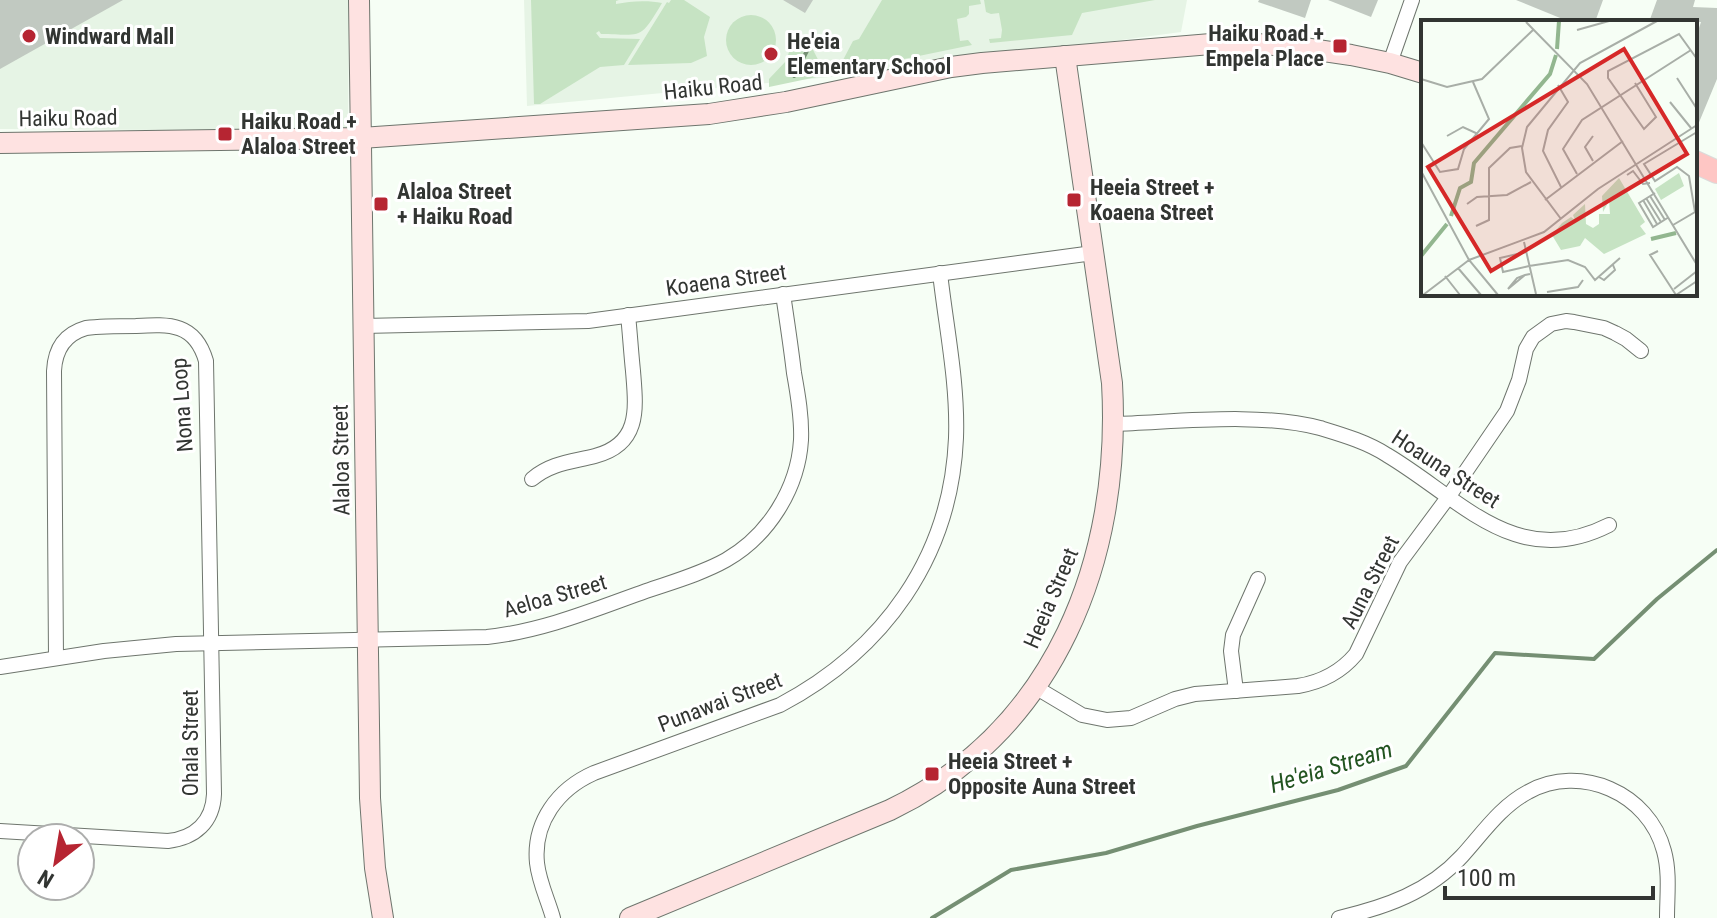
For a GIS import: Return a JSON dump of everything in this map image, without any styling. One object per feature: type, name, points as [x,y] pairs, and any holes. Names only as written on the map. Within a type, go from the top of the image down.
[{"type":"main road","points":[[1697,162],[1717,172]]},
{"type":"street","name":"Alaloa Street","points":[[359,0],[372,833],[383,918]]},
{"type":"street","points":[[1390,63],[1412,0]]},
{"type":"street","name":"Haiku Road","points":[[0,143],[361,138],[733,111],[800,100],[951,67],[1223,43],[1323,50],[1421,72]]},
{"type":"street","name":"Heeia Street","points":[[630,918],[890,810],[929,789],[981,750],[1013,716],[1035,687],[1065,635],[1095,561],[1108,502],[1114,424],[1112,383],[1065,56]]},
{"type":"street","points":[[1697,161],[1717,163]]},
{"type":"street","name":"Koaena Street","points":[[363,326],[588,321],[1093,253]]},
{"type":"street","name":"Punawai Street","points":[[553,918],[539,873],[537,850],[545,817],[560,795],[594,773],[780,705],[801,694],[860,650],[892,615],[918,574],[934,541],[945,507],[954,459],[956,411],[940,273]]},
{"type":"street","name":"Aeloa Street","points":[[0,667],[116,649],[211,642],[487,637],[544,627],[703,571],[727,559],[755,538],[778,510],[798,462],[801,426],[783,294]]},
{"type":"street","points":[[532,479],[558,463],[610,450],[628,433],[636,409],[628,315]]},
{"type":"street","name":"Auna Street","points":[[1035,687],[1082,715],[1119,720],[1143,714],[1185,696],[1310,684],[1332,675],[1350,662],[1362,645],[1400,562],[1507,411],[1529,343],[1543,327],[1566,321],[1604,328],[1641,351]]},
{"type":"street","name":"Nona Loop","points":[[56,658],[54,362],[66,339],[86,328],[169,325],[193,336],[203,352],[206,361],[211,642]]},
{"type":"street","name":"Hoauna Street","points":[[1114,424],[1242,419],[1316,427],[1386,454],[1507,533],[1549,541],[1580,537],[1609,525]]},
{"type":"street","points":[[1236,691],[1231,651],[1233,635],[1258,579]]},
{"type":"street","name":"Ohala Street","points":[[0,831],[168,841],[184,838],[199,830],[209,817],[214,802],[211,642]]},
{"type":"street","points":[[1339,918],[1383,907],[1415,893],[1453,865],[1516,799],[1538,787],[1564,781],[1590,782],[1614,790],[1636,805],[1653,825],[1667,862],[1667,918]]},
{"type":"shaded area","points":[[0,0],[349,0],[348,131],[0,129]]},
{"type":"shaded area","name":"He'eia Elementary School","points":[[524,0],[1187,0],[1181,32],[852,76],[527,106]]},
{"type":"green space","points":[[531,0],[662,3],[649,24],[639,33],[596,33],[600,38],[640,39],[624,65],[600,67],[540,104],[534,104]]},
{"type":"green space","points":[[684,0],[710,17],[704,37],[707,56],[691,63],[628,65],[667,2]]},
{"type":"green space","points":[[882,0],[980,0],[981,4],[969,6],[966,17],[957,19],[960,41],[968,40],[972,45],[846,71],[843,60]]},
{"type":"green space","points":[[984,0],[1155,0],[1082,13],[1072,35],[990,43],[989,39],[1001,38],[1002,30],[999,13],[986,12]]},
{"type":"green space","points":[[751,15],[769,22],[776,40],[769,58],[751,65],[733,58],[726,40],[733,22]]},
{"type":"green space","points":[[792,43],[811,46],[826,75],[769,87],[769,79],[786,61]]},
{"type":"building","name":"Windward Mall","points":[[0,0],[123,0],[0,69]]},
{"type":"building","points":[[783,0],[813,0],[805,13]]},
{"type":"building","points":[[1259,0],[1311,0],[1305,18]]},
{"type":"building","points":[[1328,0],[1378,0],[1371,17]]},
{"type":"building","points":[[1516,0],[1603,0],[1596,20],[1565,20]]},
{"type":"building","points":[[1657,0],[1695,0],[1693,7],[1717,8],[1717,79],[1697,127],[1697,34],[1701,22],[1650,20]]},
{"type":"waterway","points":[[794,76],[810,45]]},
{"type":"waterway","name":"He'eia Stream","points":[[932,918],[1011,870],[1106,853],[1338,790],[1406,766],[1495,653],[1594,659],[1657,599],[1717,550]]},
{"type":"place","name":"Windward Mall","points":[[29,36]]},
{"type":"place","name":"Haiku Road + Empela Place","points":[[1340,46]]},
{"type":"place","name":"He'eia Elementary School","points":[[771,54]]},
{"type":"place","name":"Haiku Road + Alaloa Street","points":[[225,134]]},
{"type":"place","name":"Heeia Street + Koaena Street","points":[[1074,200]]},
{"type":"place","name":"Alaloa Street + Haiku Road","points":[[381,204]]},
{"type":"place","name":"Heeia Street + Opposite Auna Street","points":[[932,774]]}]
